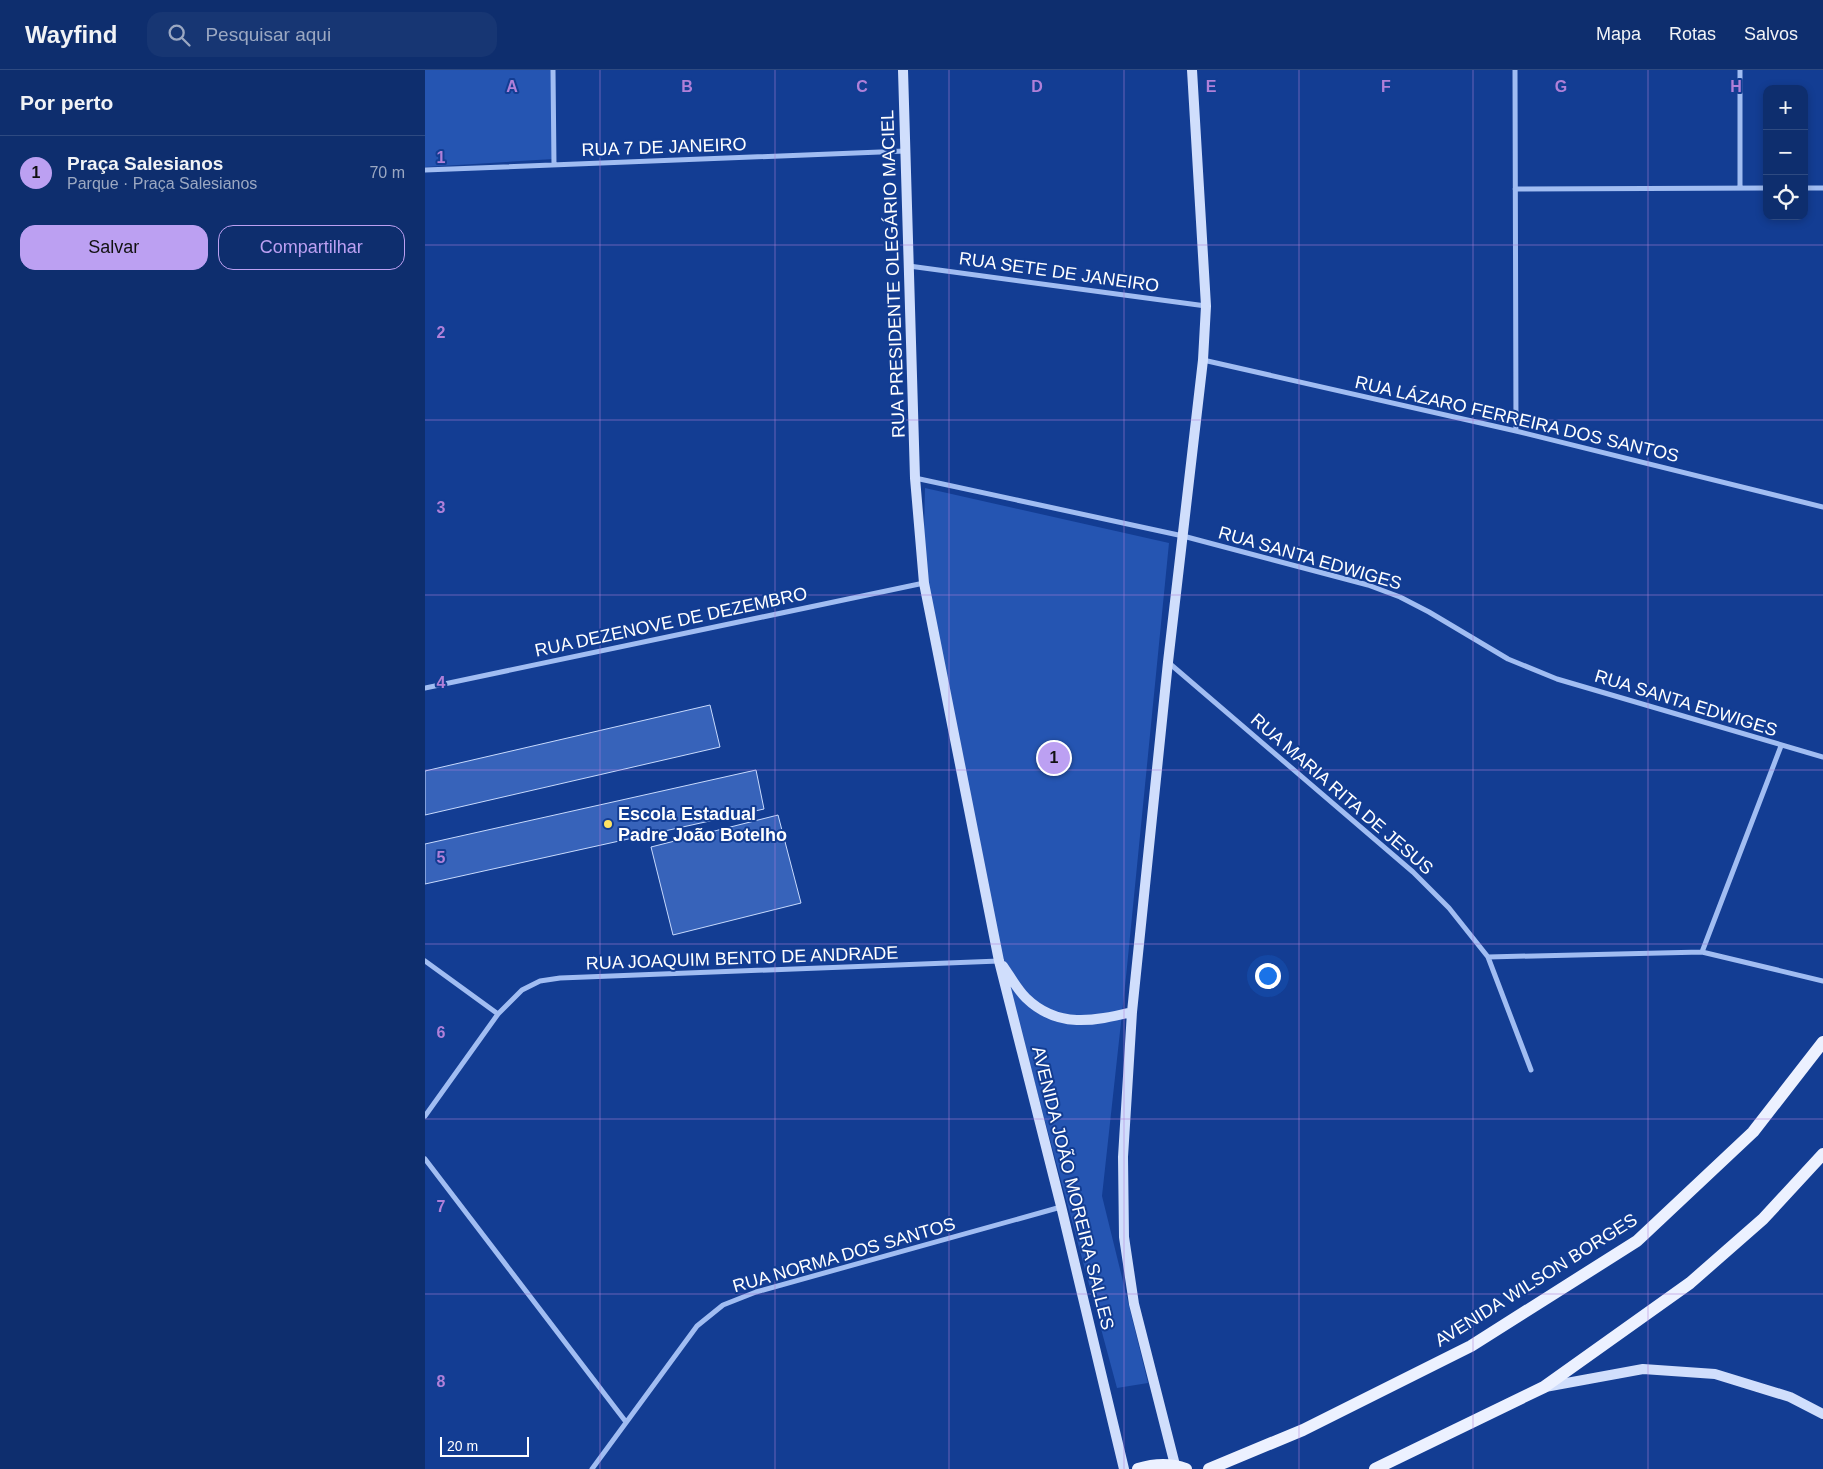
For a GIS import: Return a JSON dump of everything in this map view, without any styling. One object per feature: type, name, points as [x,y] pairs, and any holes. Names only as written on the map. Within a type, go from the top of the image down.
[{"type":"main road","name":"AVENIDA WILSON BORGES","points":[[1209,1469],[1303,1430],[1471,1346],[1637,1241],[1753,1132],[1823,1042]]},
{"type":"main road","points":[[1375,1469],[1544,1387],[1691,1283],[1763,1219],[1823,1154]]},
{"type":"main road","points":[[1138,1469],[1149,1465],[1180,1467]]},
{"type":"street","points":[[553,70],[554,165]]},
{"type":"street","name":"RUA PRESIDENTE OLEGÁRIO MACIEL","points":[[903,70],[915,478],[924,583]]},
{"type":"street","name":"AVENIDA JOÃO MOREIRA SALLES","points":[[1180,1467],[1134,1304],[1125,1238],[1123,1157],[1132,1012],[1168,662],[1203,360],[1206,306],[1191,70]]},
{"type":"street","points":[[1515,70],[1516,431]]},
{"type":"street","points":[[1739,70],[1739,188]]},
{"type":"street","name":"RUA 7 DE JANEIRO","points":[[425,170],[905,151]]},
{"type":"street","points":[[1515,189],[1763,188]]},
{"type":"street","points":[[1808,188],[1823,188]]},
{"type":"street","name":"RUA SETE DE JANEIRO","points":[[909,266],[1206,306]]},
{"type":"street","name":"RUA LÁZARO FERREIRA DOS SANTOS","points":[[1203,360],[1516,431],[1823,507]]},
{"type":"street","name":"RUA SANTA EDWIGES","points":[[915,478],[1183,536],[1368,586],[1399,597],[1429,612],[1508,659],[1557,679],[1823,757]]},
{"type":"street","name":"AVENIDA JOÃO MOREIRA SALLES","points":[[924,583],[999,962],[1061,1206],[1124,1469]]},
{"type":"street","name":"RUA DEZENOVE DE DEZEMBRO","points":[[425,688],[924,583]]},
{"type":"street","name":"RUA MARIA RITA DE JESUS","points":[[1168,662],[1413,872],[1449,908],[1488,956],[1531,1070]]},
{"type":"street","points":[[1702,952],[1781,746]]},
{"type":"street","points":[[1488,956],[1702,952],[1823,981]]},
{"type":"street","points":[[425,961],[498,1014]]},
{"type":"street","points":[[999,962],[1026,998],[1045,1013],[1071,1021],[1097,1021],[1132,1012]]},
{"type":"street","name":"RUA JOAQUIM BENTO DE ANDRADE","points":[[425,1116],[498,1014],[522,990],[540,981],[560,978],[999,962]]},
{"type":"street","points":[[425,1159],[626,1422]]},
{"type":"street","name":"RUA NORMA DOS SANTOS","points":[[592,1469],[697,1326],[723,1306],[757,1292],[1061,1206]]},
{"type":"street","points":[[1544,1387],[1643,1369],[1715,1374],[1789,1397],[1823,1414]]},
{"type":"shaded area","points":[[425,70],[551,70],[553,159],[425,167]]},
{"type":"shaded area","points":[[925,488],[1169,543],[1126,977],[1102,1196],[1148,1383],[1117,1388],[997,943],[923,572]]},
{"type":"building","points":[[710,705],[720,747],[425,815],[425,771]]},
{"type":"building","points":[[756,770],[764,809],[425,884],[425,844]]},
{"type":"building","points":[[778,815],[801,903],[673,935],[651,847]]},
{"type":"place","name":"Praça Salesianos","points":[[1054,758]]},
{"type":"place","name":"Escola Estadual Padre João Botelho","points":[[608,824]]}]
